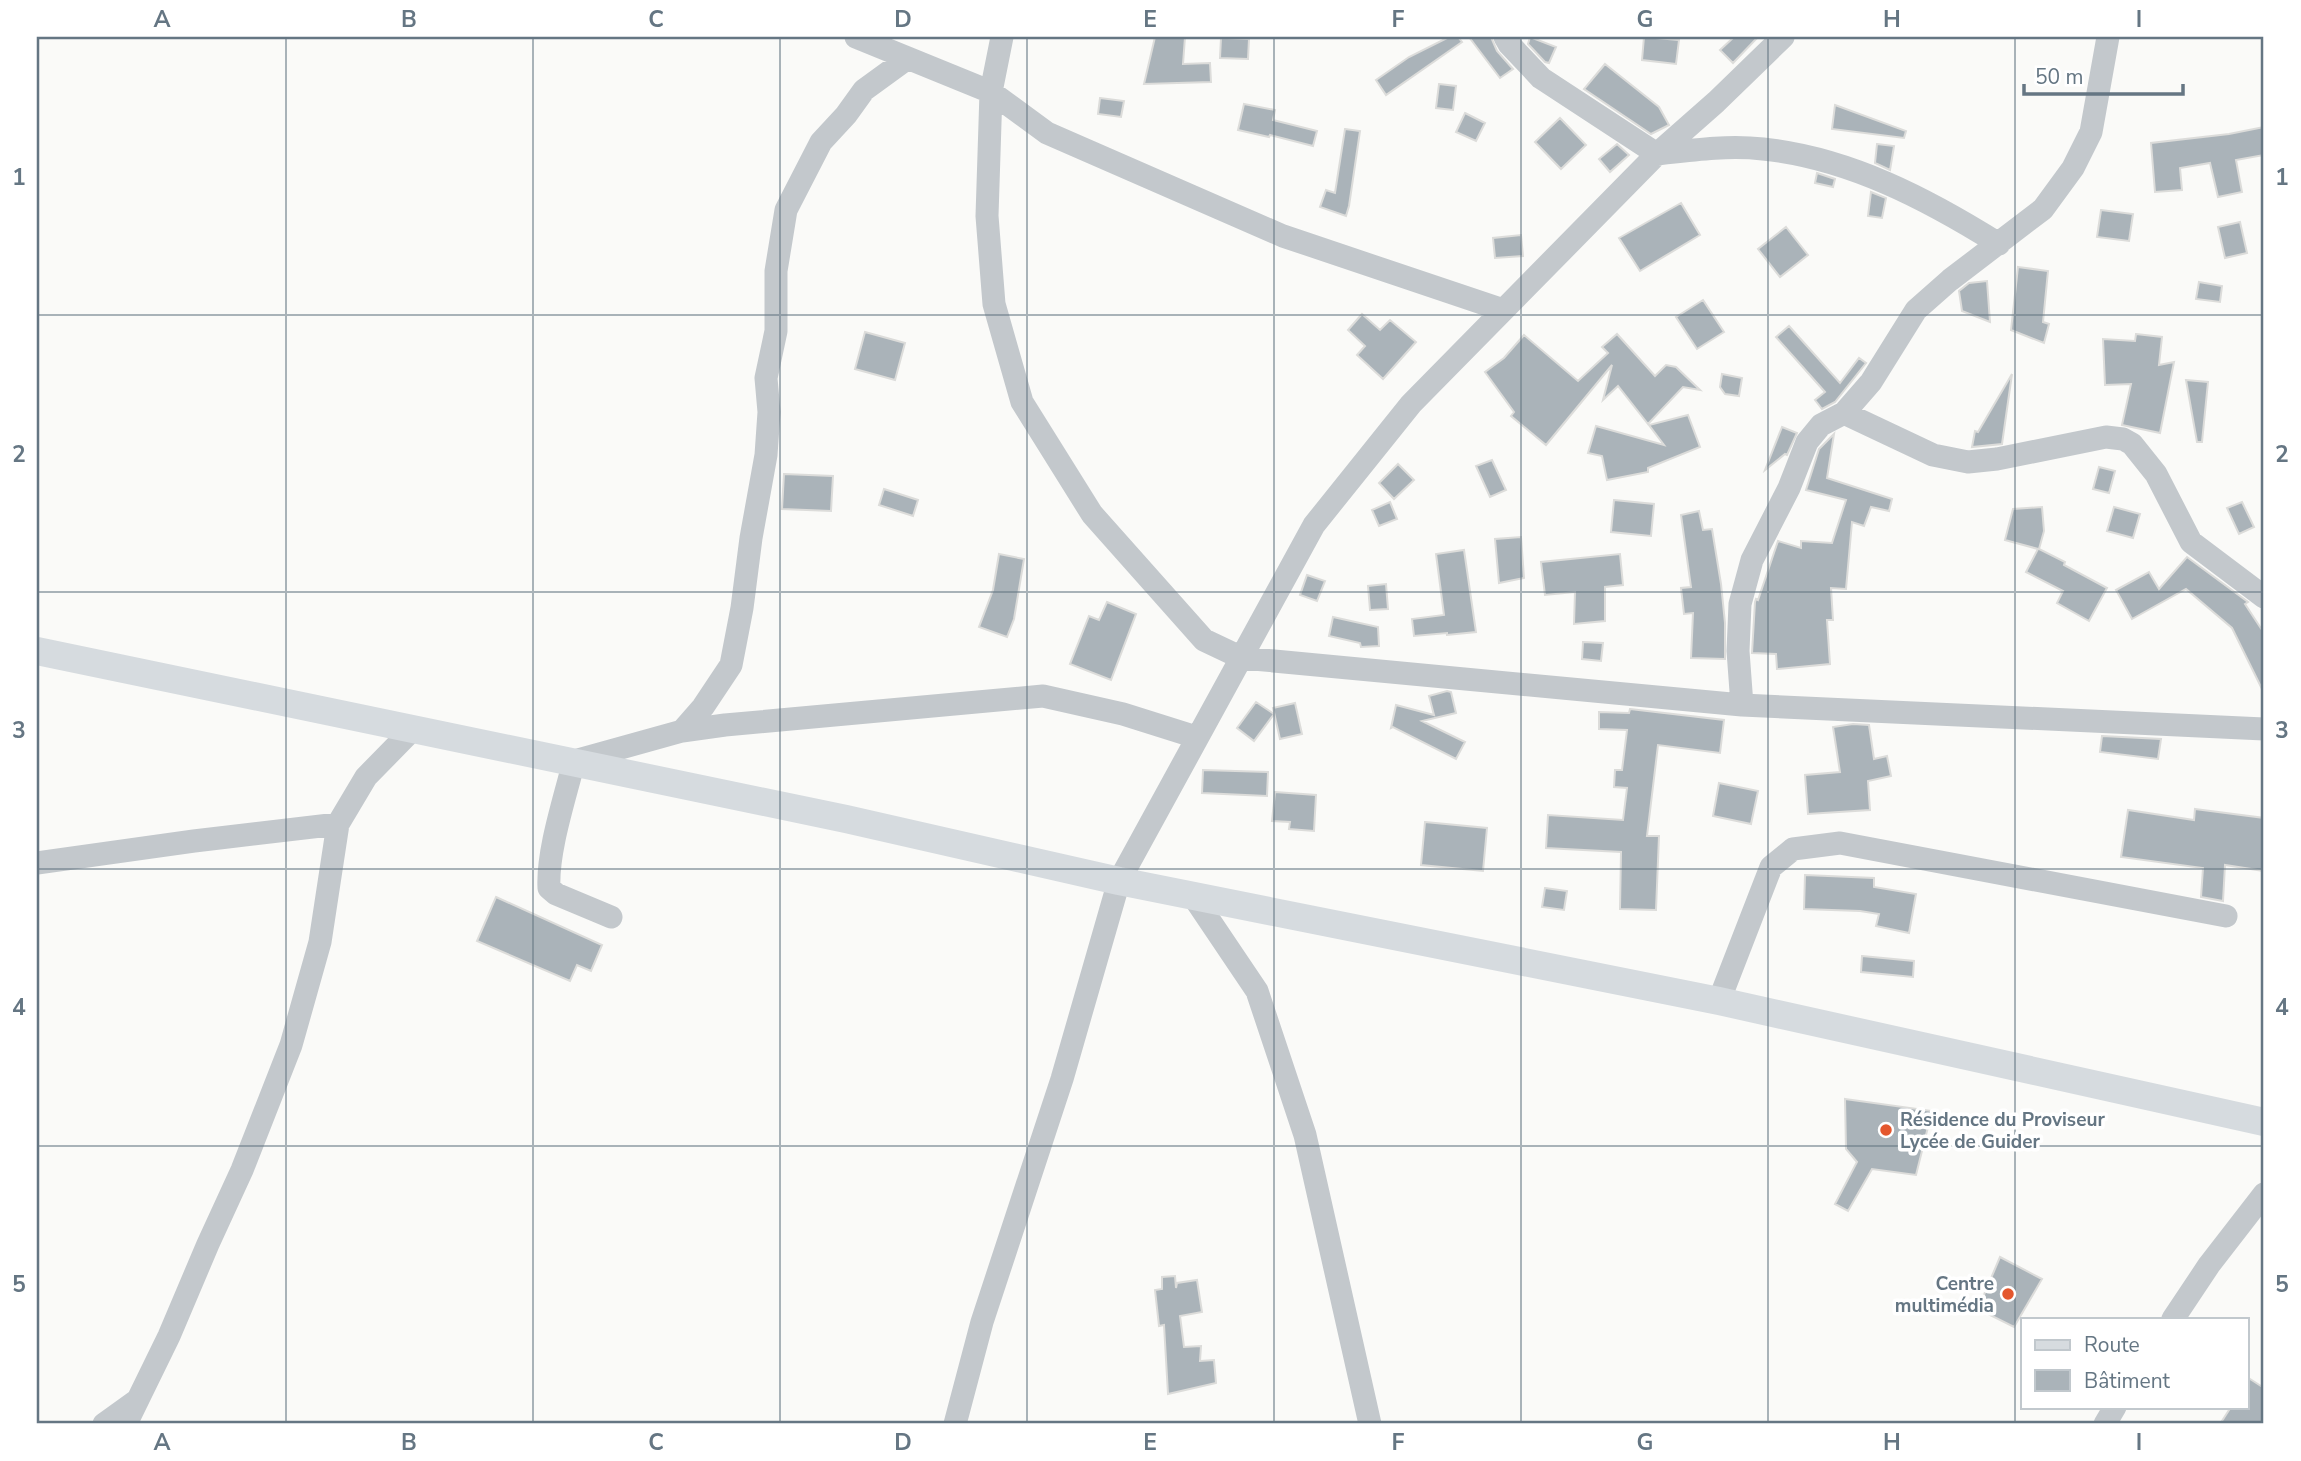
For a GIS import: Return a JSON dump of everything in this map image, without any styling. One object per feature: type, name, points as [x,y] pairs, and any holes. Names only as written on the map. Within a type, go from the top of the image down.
[{"type":"main road","points":[[37,651],[574,761],[1119,881],[1719,1002],[2264,1122]]},
{"type":"street","points":[[856,37],[991,92],[1046,133],[1283,236],[1503,310]]},
{"type":"street","points":[[1002,37],[991,92],[987,216],[995,304],[1022,402],[1092,514],[1204,640],[1242,659],[1742,705],[2264,729]]},
{"type":"street","points":[[1505,37],[1541,78],[1657,154],[1706,148],[1740,148],[1763,149],[1811,158],[1870,174],[1961,220],[1999,244]]},
{"type":"street","points":[[955,1424],[982,1322],[1062,1079],[1119,881],[1314,525],[1410,404],[1657,154],[1783,37]]},
{"type":"street","points":[[1742,705],[1738,651],[1740,604],[1752,560],[1789,488],[1807,442],[1821,425],[1844,413],[1871,382],[1916,310],[1950,280],[2043,209],[2073,168],[2091,132],[2108,37]]},
{"type":"street","points":[[682,731],[703,707],[731,665],[766,455],[769,412],[766,378],[776,331],[776,271],[786,210],[821,142],[864,90],[908,58]]},
{"type":"street","points":[[1844,413],[1933,454],[1968,462],[1997,459],[2106,437],[2123,439],[2132,444],[2157,474],[2191,542],[2264,597]]},
{"type":"street","points":[[611,917],[556,894],[549,888],[555,840],[574,761],[682,731],[725,725],[1043,696],[1123,714],[1196,737]]},
{"type":"street","points":[[126,1424],[169,1336],[242,1170],[291,1045],[320,942],[338,824],[366,777],[414,728]]},
{"type":"street","points":[[37,863],[338,824]]},
{"type":"street","points":[[1719,1002],[1771,867],[1794,849],[1840,843],[2226,916]]},
{"type":"street","points":[[1193,896],[1257,991],[1305,1135],[1370,1424]]},
{"type":"street","points":[[2174,1318],[2209,1265],[2264,1194]]},
{"type":"street","points":[[104,1424],[136,1401]]},
{"type":"street","points":[[2105,1424],[2114,1408]]},
{"type":"building","points":[[1155,37],[1185,37],[1183,64],[1210,63],[1211,82],[1144,84]]},
{"type":"building","points":[[1449,37],[1458,37],[1462,42],[1386,95],[1376,80],[1409,57]]},
{"type":"building","points":[[1469,37],[1491,37],[1497,51],[1513,69],[1500,78]]},
{"type":"building","points":[[1530,37],[1556,47],[1549,63],[1528,44]]},
{"type":"building","points":[[1644,37],[1679,40],[1676,64],[1642,60]]},
{"type":"building","points":[[1734,37],[1758,37],[1733,63],[1720,50]]},
{"type":"building","points":[[1221,38],[1249,39],[1248,59],[1220,58]]},
{"type":"building","points":[[1605,64],[1659,107],[1669,125],[1651,134],[1584,89]]},
{"type":"building","points":[[1439,84],[1456,86],[1453,110],[1436,108]]},
{"type":"building","points":[[1100,98],[1124,101],[1121,117],[1098,114]]},
{"type":"building","points":[[1244,104],[1275,110],[1273,120],[1317,131],[1313,146],[1238,130]]},
{"type":"building","points":[[1835,105],[1906,131],[1904,138],[1832,129]]},
{"type":"building","points":[[1465,113],[1485,123],[1476,141],[1456,132]]},
{"type":"building","points":[[1560,118],[1586,145],[1561,169],[1535,142]]},
{"type":"building","points":[[2264,127],[2264,155],[2236,160],[2242,192],[2218,197],[2210,163],[2180,168],[2182,190],[2155,192],[2151,143]]},
{"type":"building","points":[[1345,129],[1360,131],[1346,216],[1320,207],[1326,190],[1335,193]]},
{"type":"building","points":[[1617,144],[1629,155],[1610,172],[1599,159]]},
{"type":"building","points":[[1877,144],[1894,146],[1890,170],[1875,163]]},
{"type":"building","points":[[1817,173],[1835,179],[1833,187],[1815,183]]},
{"type":"building","points":[[1871,192],[1886,198],[1882,218],[1868,216]]},
{"type":"building","points":[[1681,203],[1700,235],[1640,271],[1619,238]]},
{"type":"building","points":[[2101,210],[2133,214],[2129,241],[2097,237]]},
{"type":"building","points":[[2240,222],[2247,253],[2225,258],[2218,227]]},
{"type":"building","points":[[1786,227],[1808,255],[1780,277],[1758,249]]},
{"type":"building","points":[[1521,235],[1523,256],[1495,258],[1493,238]]},
{"type":"building","points":[[2018,267],[2048,271],[2043,322],[2049,324],[2044,343],[2011,330]]},
{"type":"building","points":[[1987,281],[1990,322],[1962,311],[1959,291],[1969,283]]},
{"type":"building","points":[[2199,282],[2222,286],[2220,302],[2196,299]]},
{"type":"building","points":[[1703,300],[1724,332],[1697,349],[1676,317]]},
{"type":"building","points":[[1362,314],[1380,330],[1390,320],[1416,342],[1383,379],[1357,355],[1365,346],[1348,330]]},
{"type":"building","points":[[1789,326],[1840,383],[1859,358],[1866,363],[1835,402],[1822,409],[1815,400],[1825,392],[1776,337]]},
{"type":"building","points":[[865,332],[905,343],[895,380],[855,369]]},
{"type":"building","points":[[1617,334],[1655,376],[1666,365],[1676,367],[1700,390],[1683,387],[1648,424],[1618,386],[1603,400],[1612,365],[1546,445],[1511,416],[1514,412],[1485,372],[1504,358],[1524,335],[1578,381],[1608,353],[1602,347]]},
{"type":"building","points":[[2136,334],[2162,337],[2159,365],[2174,362],[2160,433],[2122,425],[2131,384],[2105,385],[2103,339],[2135,341]]},
{"type":"building","points":[[1722,374],[1742,378],[1739,396],[1725,394],[1720,387]]},
{"type":"building","points":[[2012,374],[2002,444],[1972,447],[1975,431],[1978,432]]},
{"type":"building","points":[[2186,380],[2208,382],[2202,442],[2197,442]]},
{"type":"building","points":[[1688,415],[1700,447],[1648,468],[1648,472],[1607,480],[1602,456],[1588,453],[1596,426],[1664,445],[1649,425]]},
{"type":"building","points":[[1782,427],[1797,433],[1787,455],[1765,470]]},
{"type":"building","points":[[1834,434],[1827,478],[1892,499],[1889,511],[1871,507],[1864,526],[1852,522],[1846,589],[1831,588],[1833,620],[1827,620],[1830,664],[1777,669],[1776,654],[1752,653],[1755,602],[1758,600],[1778,541],[1801,548],[1801,541],[1832,543],[1846,500],[1806,490],[1819,449]]},
{"type":"building","points":[[1492,460],[1506,490],[1490,497],[1476,466]]},
{"type":"building","points":[[1398,464],[1414,480],[1394,499],[1379,483]]},
{"type":"building","points":[[2099,467],[2115,471],[2109,493],[2093,489]]},
{"type":"building","points":[[784,474],[833,476],[831,511],[782,509]]},
{"type":"building","points":[[884,489],[918,500],[913,516],[879,505]]},
{"type":"building","points":[[1614,500],[1654,504],[1651,536],[1611,532]]},
{"type":"building","points":[[1390,502],[1397,519],[1379,526],[1372,510]]},
{"type":"building","points":[[2242,502],[2254,527],[2239,534],[2227,508]]},
{"type":"building","points":[[2042,507],[2044,531],[2039,549],[2107,588],[2089,621],[2057,603],[2063,591],[2026,572],[2038,549],[2005,540],[2013,509]]},
{"type":"building","points":[[2114,507],[2140,514],[2133,538],[2107,531]]},
{"type":"building","points":[[1699,511],[1703,530],[1712,529],[1725,623],[1725,659],[1691,658],[1693,613],[1684,614],[1681,588],[1691,587],[1681,515]]},
{"type":"building","points":[[1521,537],[1524,578],[1499,583],[1495,539]]},
{"type":"building","points":[[1464,550],[1476,632],[1414,636],[1412,619],[1444,615],[1436,554]]},
{"type":"building","points":[[999,554],[1024,559],[1014,619],[1007,637],[979,627],[993,590]]},
{"type":"building","points":[[1620,554],[1623,585],[1605,587],[1605,621],[1574,624],[1575,592],[1545,595],[1541,562]]},
{"type":"building","points":[[2187,557],[2248,602],[2245,604],[2264,633],[2264,693],[2232,628],[2186,589],[2132,619],[2116,590],[2149,572],[2159,589]]},
{"type":"building","points":[[1307,575],[1325,581],[1317,601],[1300,595]]},
{"type":"building","points":[[1386,584],[1388,609],[1370,610],[1368,586]]},
{"type":"building","points":[[1107,602],[1136,614],[1111,680],[1070,664],[1089,616],[1099,620]]},
{"type":"building","points":[[1333,617],[1378,627],[1379,646],[1361,647],[1360,643],[1329,636]]},
{"type":"building","points":[[1583,642],[1603,643],[1601,661],[1582,659]]},
{"type":"building","points":[[1451,692],[1456,713],[1422,721],[1465,742],[1456,759],[1391,728],[1396,705],[1434,715],[1429,696]]},
{"type":"building","points":[[1256,702],[1274,714],[1254,741],[1237,728]]},
{"type":"building","points":[[1295,703],[1302,734],[1280,739],[1273,708]]},
{"type":"building","points":[[1630,709],[1724,720],[1720,753],[1658,745],[1647,836],[1659,836],[1656,910],[1620,909],[1621,852],[1546,848],[1548,815],[1623,820],[1627,788],[1614,787],[1615,770],[1622,770],[1627,730],[1599,729],[1599,712],[1629,713]]},
{"type":"building","points":[[1869,725],[1874,759],[1887,756],[1891,776],[1868,781],[1870,810],[1808,814],[1805,775],[1840,772],[1833,727]]},
{"type":"building","points":[[2102,736],[2161,739],[2158,759],[2100,752]]},
{"type":"building","points":[[1203,770],[1268,772],[1267,796],[1202,793]]},
{"type":"building","points":[[1719,783],[1758,791],[1751,824],[1713,816]]},
{"type":"building","points":[[1275,792],[1316,795],[1314,831],[1289,829],[1290,822],[1272,821]]},
{"type":"building","points":[[2195,809],[2264,818],[2264,871],[2225,865],[2223,901],[2201,897],[2203,868],[2121,857],[2128,810],[2194,820]]},
{"type":"building","points":[[1425,822],[1487,828],[1483,871],[1421,865]]},
{"type":"building","points":[[1805,875],[1874,878],[1874,887],[1916,894],[1909,933],[1876,926],[1879,914],[1804,909]]},
{"type":"building","points":[[1545,888],[1567,891],[1564,910],[1542,907]]},
{"type":"building","points":[[496,897],[602,945],[591,971],[577,965],[570,981],[477,941]]},
{"type":"building","points":[[1862,956],[1914,961],[1913,977],[1861,972]]},
{"type":"building","name":"Résidence du Proviseur Lycée de Guider","points":[[1845,1099],[1932,1111],[1916,1175],[1872,1169],[1848,1211],[1835,1204],[1857,1162],[1846,1149]]},
{"type":"building","name":"Centre multimédia","points":[[2000,1257],[2042,1279],[2014,1327],[1978,1309]]},
{"type":"building","points":[[1175,1276],[1176,1288],[1177,1283],[1197,1280],[1202,1312],[1180,1316],[1184,1347],[1201,1346],[1200,1361],[1214,1360],[1216,1383],[1168,1394],[1164,1325],[1159,1326],[1155,1290],[1162,1289],[1162,1277]]},
{"type":"building","points":[[2248,1378],[2264,1388],[2264,1424],[2220,1424],[2230,1408],[2248,1408]]},
{"type":"place","name":"Résidence du Proviseur Lycée de Guider","points":[[1886,1130]]},
{"type":"place","name":"Centre multimédia","points":[[2008,1294]]}]
